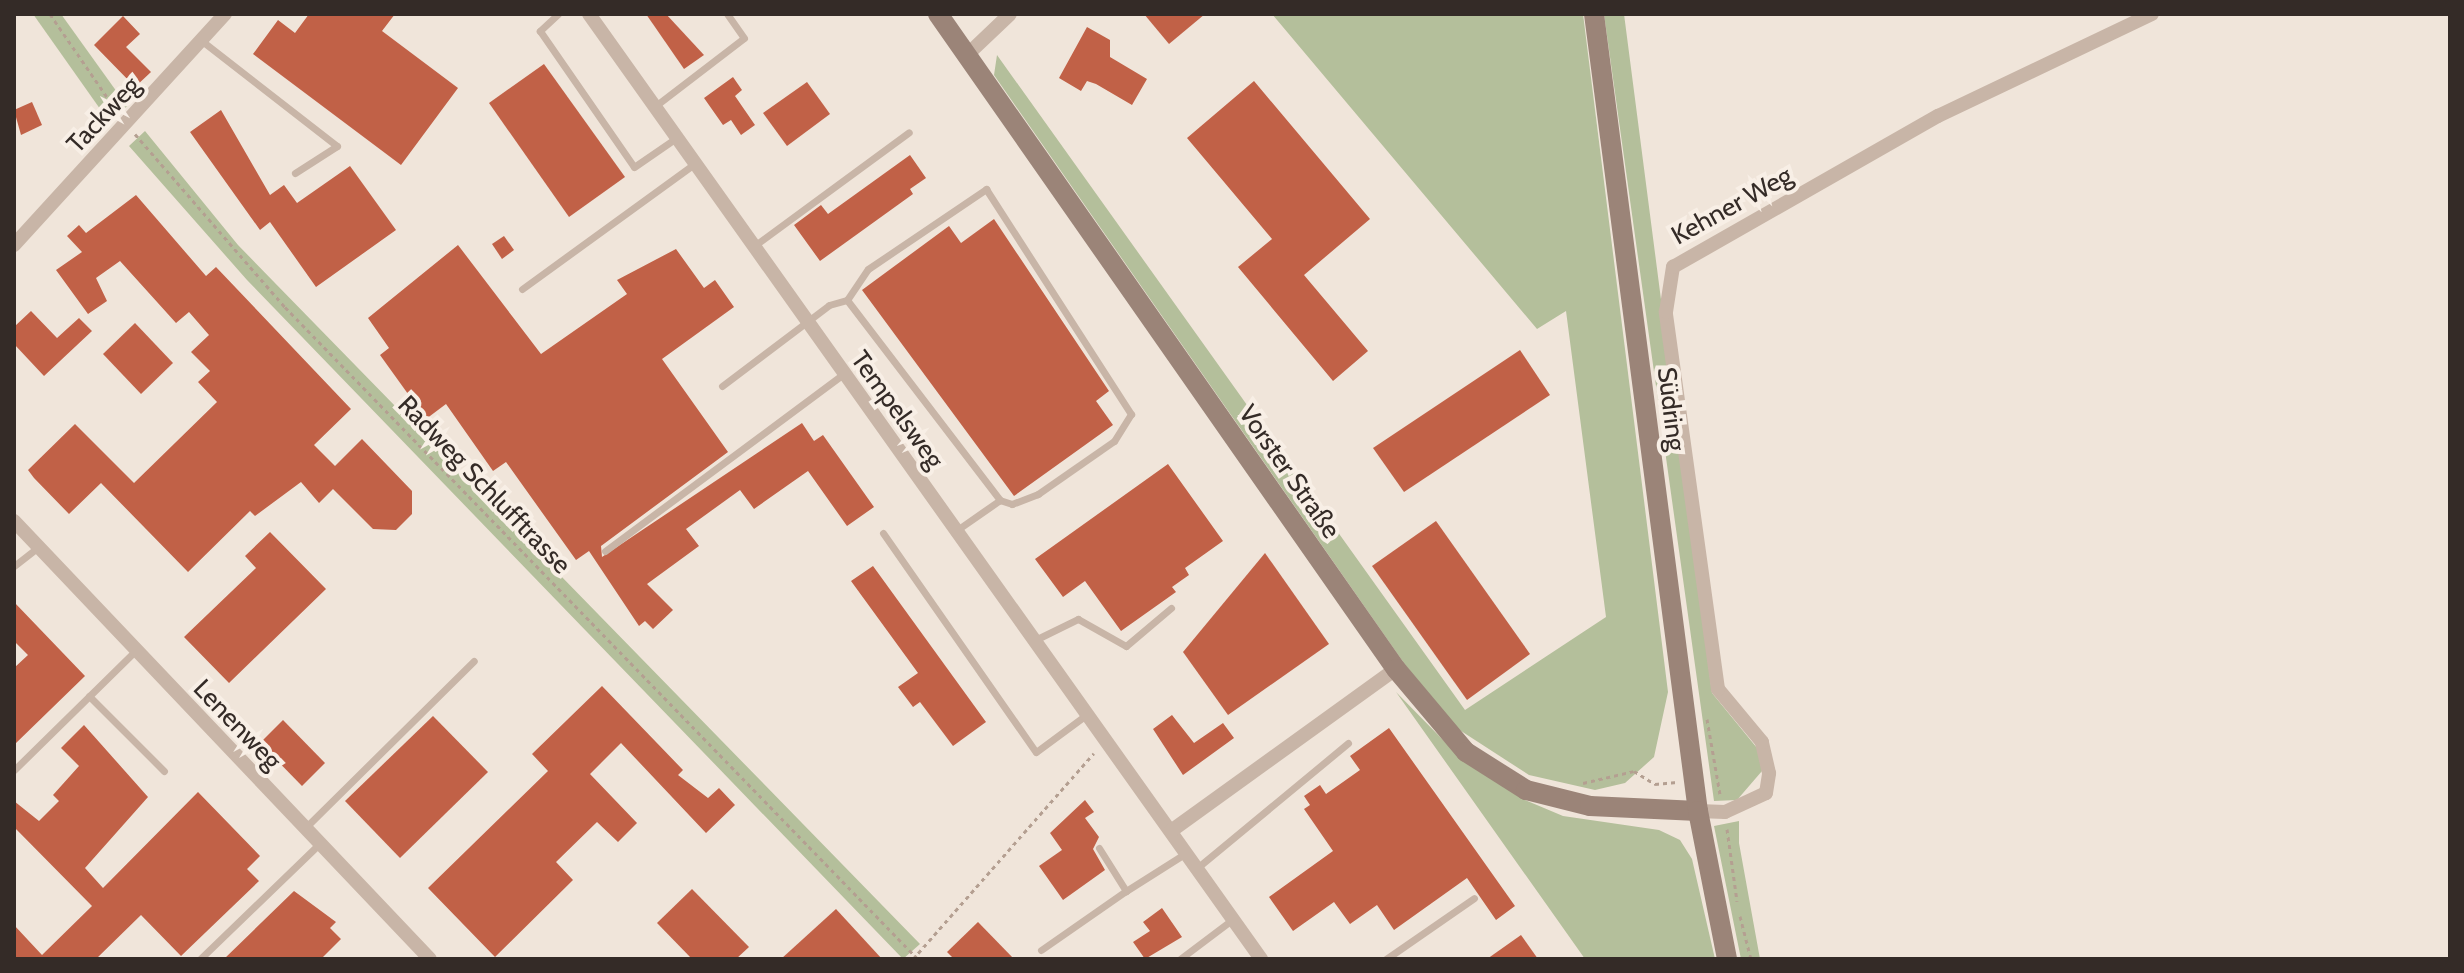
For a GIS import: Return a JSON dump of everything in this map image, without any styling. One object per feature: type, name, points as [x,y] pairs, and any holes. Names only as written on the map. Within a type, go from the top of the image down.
[{"type":"street","name":"Tackweg","points":[[14,245],[128,126],[225,14]]},
{"type":"street","name":"Tempelsweg","points":[[589,14],[805,324],[1261,959]]},
{"type":"street","name":"Vorster Straße","points":[[938,14],[1396,669],[1466,752],[1526,790],[1590,806],[1698,811]]},
{"type":"street","points":[[967,55],[1010,14]]},
{"type":"street","name":"Südring","points":[[1594,14],[1698,811],[1727,959]]},
{"type":"street","name":"Kehner Weg","points":[[1698,811],[1725,812],[1766,793],[1769,773],[1762,742],[1718,689],[1666,312],[1673,267],[1938,116],[2152,14]]},
{"type":"street","name":"Lenenweg","points":[[14,521],[36,549],[430,959]]},
{"type":"street","points":[[1171,831],[1396,669]]},
{"type":"lane","points":[[558,14],[540,31],[634,167],[676,138]]},
{"type":"lane","points":[[654,107],[744,38],[727,14]]},
{"type":"lane","points":[[202,41],[337,146],[295,173]]},
{"type":"lane","points":[[752,247],[909,132]]},
{"type":"lane","points":[[522,289],[694,164]]},
{"type":"lane","points":[[722,386],[805,324],[847,300],[868,269],[986,189],[1131,414],[1114,441],[1038,494],[1022,502],[1000,500],[954,531]]},
{"type":"lane","points":[[847,300],[1000,500]]},
{"type":"lane","points":[[605,551],[842,375]]},
{"type":"lane","points":[[883,533],[1036,752],[1086,715]]},
{"type":"lane","points":[[14,566],[36,549]]},
{"type":"lane","points":[[1033,641],[1078,619],[1126,646],[1171,608]]},
{"type":"lane","points":[[14,770],[134,652]]},
{"type":"lane","points":[[304,828],[474,661]]},
{"type":"lane","points":[[89,696],[164,771]]},
{"type":"lane","points":[[1197,868],[1348,743]]},
{"type":"lane","points":[[200,959],[319,844]]},
{"type":"lane","points":[[1099,848],[1126,891]]},
{"type":"lane","points":[[1041,950],[1186,853]]},
{"type":"lane","points":[[1386,959],[1474,898]]},
{"type":"lane","points":[[1180,959],[1233,919]]},
{"type":"path","name":"Radweg Schlufftrasse","points":[[50,14],[128,126],[285,307],[916,958]]},
{"type":"path","points":[[916,958],[1104,741]]},
{"type":"path","points":[[1580,782],[1634,771],[1655,784],[1716,777]]},
{"type":"green space","points":[[33,14],[61,14],[127,106],[110,123]]},
{"type":"green space","points":[[1272,14],[1583,14],[1668,692],[1654,757],[1625,783],[1595,790],[1529,775],[1458,729],[1406,666],[994,75],[997,55],[1465,710],[1606,617],[1566,311],[1537,329]]},
{"type":"green space","points":[[1604,14],[1624,14],[1712,693],[1757,748],[1762,771],[1737,800],[1714,801]]},
{"type":"green space","points":[[145,131],[238,245],[920,944],[903,959],[247,280],[129,146]]},
{"type":"green space","points":[[1396,692],[1446,743],[1525,800],[1563,816],[1659,830],[1680,840],[1692,859],[1715,959],[1585,959]]},
{"type":"green space","points":[[1739,821],[1739,843],[1760,959],[1741,959],[1714,826]]},
{"type":"building","points":[[309,14],[395,14],[382,31],[458,88],[401,165],[253,54],[278,20],[295,33]]},
{"type":"building","points":[[646,14],[666,14],[704,55],[684,69]]},
{"type":"building","points":[[1144,14],[1205,14],[1169,44]]},
{"type":"building","points":[[123,16],[140,34],[126,47],[151,72],[135,87],[94,45]]},
{"type":"building","points":[[1087,27],[1110,40],[1110,57],[1147,79],[1132,105],[1096,84],[1087,81],[1081,91],[1059,78]]},
{"type":"building","points":[[544,64],[625,177],[569,217],[489,103]]},
{"type":"building","points":[[733,77],[742,90],[735,96],[755,125],[741,135],[731,120],[723,125],[704,98]]},
{"type":"building","points":[[1254,81],[1370,219],[1304,275],[1368,351],[1333,381],[1238,267],[1272,239],[1187,138]]},
{"type":"building","points":[[807,82],[830,114],[787,146],[763,113]]},
{"type":"building","points":[[32,102],[42,125],[21,135],[14,110]]},
{"type":"building","points":[[221,110],[270,195],[284,185],[297,203],[350,166],[396,230],[316,287],[270,222],[260,230],[190,132]]},
{"type":"building","points":[[910,155],[926,178],[910,189],[913,194],[820,261],[794,225],[821,205],[828,214]]},
{"type":"building","points":[[136,195],[206,276],[216,267],[351,409],[314,445],[335,466],[362,439],[412,491],[412,514],[396,530],[373,529],[333,489],[319,503],[301,482],[255,516],[250,511],[188,572],[101,483],[69,514],[34,478],[28,470],[75,424],[134,483],[217,402],[198,382],[210,371],[191,352],[209,335],[189,312],[176,323],[120,261],[96,278],[107,301],[88,314],[56,270],[82,252],[67,236],[79,225],[86,233]]},
{"type":"building","points":[[994,219],[1109,391],[1096,401],[1113,425],[1014,496],[862,290],[949,226],[961,243]]},
{"type":"building","points":[[504,236],[514,250],[502,259],[492,244]]},
{"type":"building","points":[[458,245],[541,354],[627,294],[617,280],[676,249],[704,288],[715,280],[734,307],[662,359],[728,452],[601,546],[602,557],[802,423],[814,441],[823,435],[874,507],[847,526],[808,471],[754,509],[740,490],[686,529],[699,546],[647,584],[673,610],[653,629],[645,621],[639,626],[589,551],[576,560],[506,462],[493,471],[446,404],[426,419],[380,355],[389,348],[368,318]]},
{"type":"building","points":[[31,311],[57,338],[79,318],[92,331],[44,376],[14,344],[14,327]]},
{"type":"building","points":[[135,323],[173,363],[141,394],[103,354]]},
{"type":"building","points":[[1520,350],[1550,395],[1404,492],[1373,448]]},
{"type":"building","points":[[1168,464],[1223,541],[1185,568],[1189,575],[1172,587],[1176,592],[1121,631],[1085,581],[1063,597],[1035,559]]},
{"type":"building","points":[[1436,521],[1530,654],[1467,700],[1372,566]]},
{"type":"building","points":[[270,532],[326,589],[229,683],[184,637],[256,568],[245,556]]},
{"type":"building","points":[[1265,553],[1329,644],[1228,715],[1183,652]]},
{"type":"building","points":[[873,566],[986,722],[953,746],[920,702],[913,707],[898,687],[918,673],[851,581]]},
{"type":"building","points":[[14,602],[85,676],[14,745],[14,668],[28,655],[14,641]]},
{"type":"building","points":[[602,686],[683,770],[678,775],[708,798],[719,788],[735,805],[706,833],[621,743],[590,774],[637,823],[618,842],[597,822],[556,862],[573,880],[495,957],[428,888],[548,771],[532,754]]},
{"type":"building","points":[[1172,715],[1194,743],[1223,723],[1234,738],[1183,775],[1153,729]]},
{"type":"building","points":[[433,716],[488,772],[400,858],[345,801]]},
{"type":"building","points":[[283,720],[325,763],[302,786],[260,743]]},
{"type":"building","points":[[84,725],[148,797],[85,868],[103,888],[198,792],[260,856],[247,869],[259,881],[181,956],[141,915],[96,959],[14,959],[14,925],[42,955],[92,906],[14,827],[14,801],[39,821],[59,801],[53,795],[79,766],[61,748]]},
{"type":"building","points":[[1389,728],[1515,906],[1496,920],[1467,878],[1394,930],[1377,905],[1350,924],[1334,902],[1293,931],[1269,897],[1333,851],[1304,809],[1310,805],[1304,796],[1320,785],[1326,794],[1360,770],[1350,756]]},
{"type":"building","points":[[1085,800],[1094,812],[1085,818],[1099,837],[1093,849],[1105,870],[1063,900],[1039,866],[1062,850],[1050,833]]},
{"type":"building","points":[[692,889],[749,947],[736,959],[692,959],[657,923]]},
{"type":"building","points":[[294,891],[336,922],[330,928],[341,939],[321,959],[224,959]]},
{"type":"building","points":[[1162,908],[1182,937],[1145,959],[1133,942],[1150,931],[1143,922]]},
{"type":"building","points":[[836,909],[882,959],[781,959]]},
{"type":"building","points":[[978,922],[1014,959],[954,959],[947,952]]},
{"type":"building","points":[[1521,935],[1538,959],[1487,959]]}]
